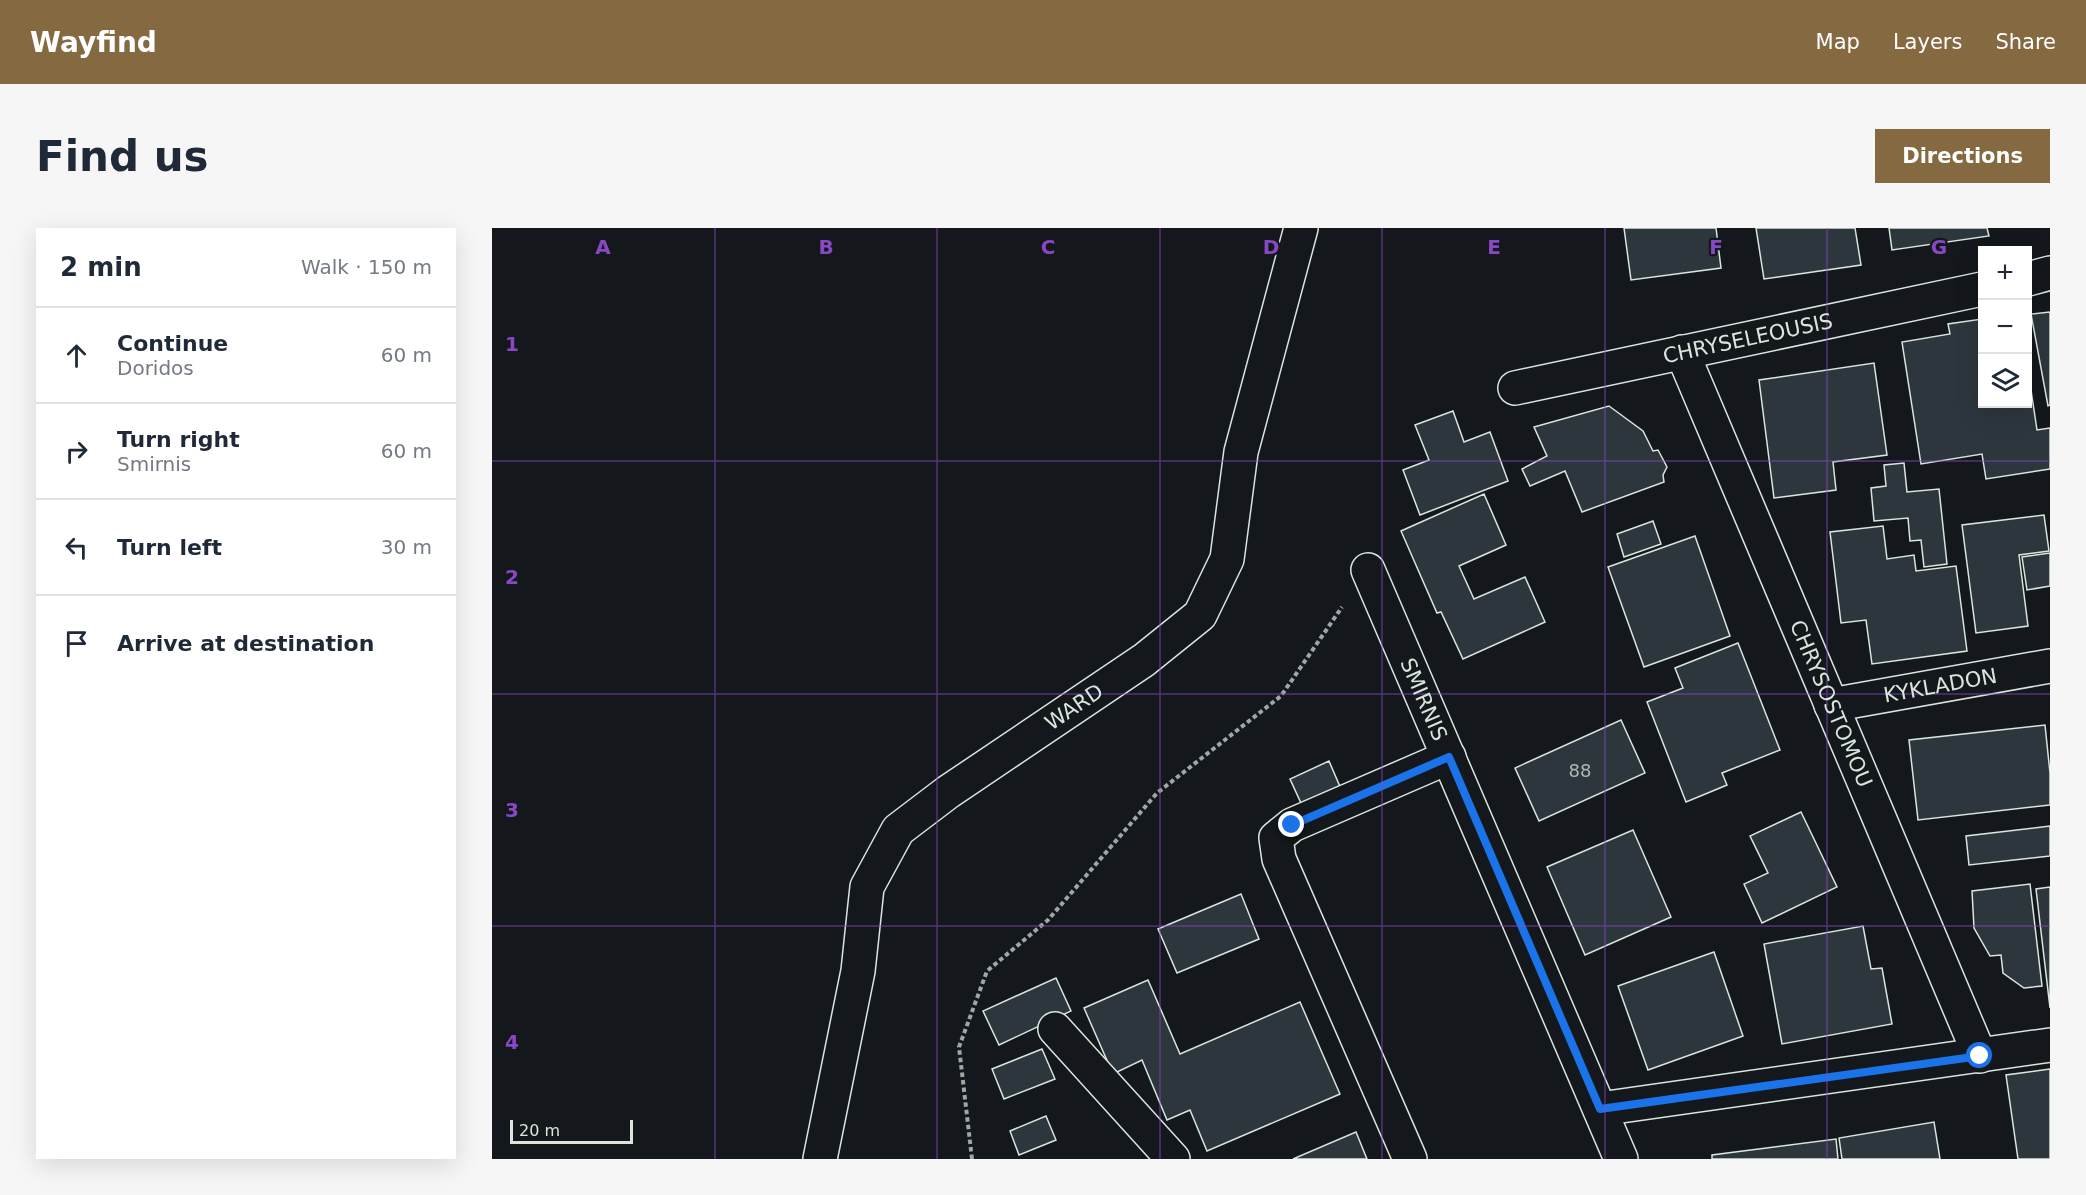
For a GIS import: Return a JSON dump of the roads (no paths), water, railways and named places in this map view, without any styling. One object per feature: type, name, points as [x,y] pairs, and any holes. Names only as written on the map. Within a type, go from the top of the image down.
[{"type":"street","name":"WARD","points":[[820,1159],[858,971],[867,886],[898,830],[948,792],[1144,660],[1200,615],[1227,559],[1241,452],[1301,228]]},
{"type":"street","points":[[2032,278],[2050,273]]},
{"type":"street","name":"CHRYSELEOUSIS","points":[[1515,388],[1978,290]]},
{"type":"street","name":"CHRYSOSTOMOU","points":[[1682,352],[1980,1056]]},
{"type":"street","name":"SMIRNIS","points":[[1368,570],[1621,1159]]},
{"type":"street","name":"KYKLADON","points":[[1831,705],[2050,666]]},
{"type":"street","points":[[1410,1159],[1280,859],[1276,838],[1292,825],[1449,757]]},
{"type":"street","points":[[1055,1029],[1173,1159]]},
{"type":"street","points":[[1600,1109],[2050,1045]]}]
